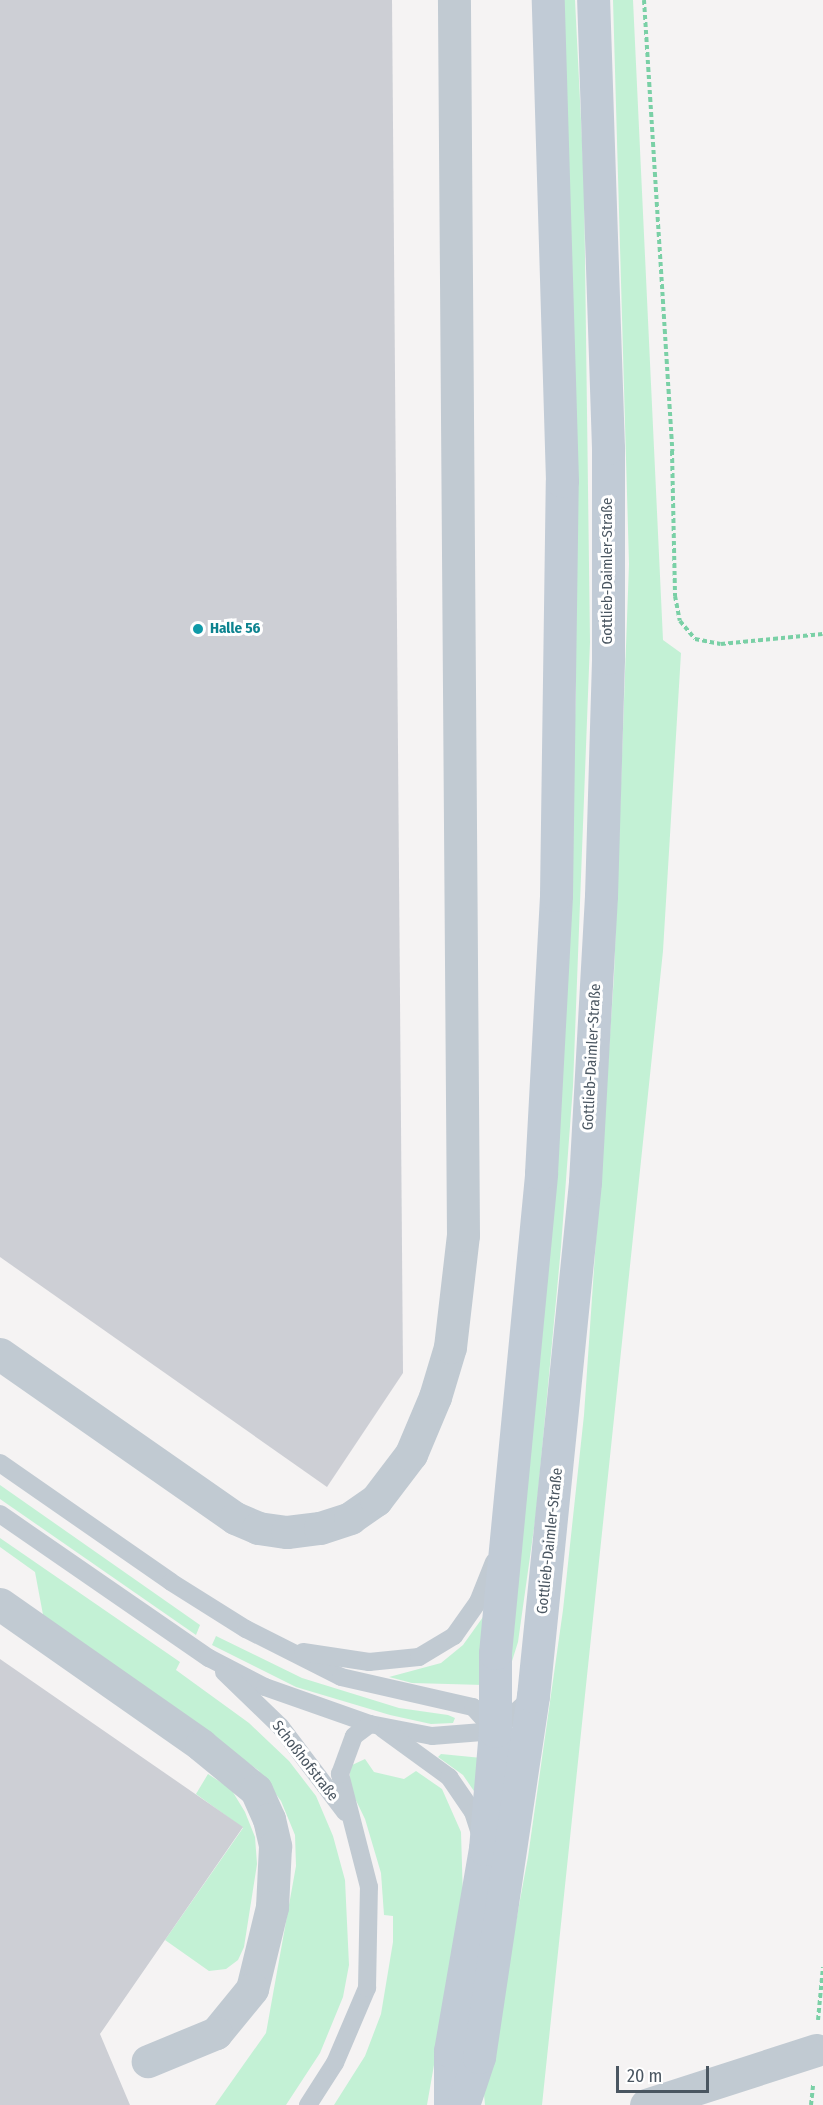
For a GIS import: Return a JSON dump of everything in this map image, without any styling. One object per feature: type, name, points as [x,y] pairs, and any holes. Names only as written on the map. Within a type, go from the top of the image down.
[{"type":"main road","name":"Gottlieb-Daimler-Straße","points":[[463,2105],[479,2057],[499,1847],[495,1653],[541,1173],[556,895],[562,481],[548,0]]},
{"type":"main road","name":"Gottlieb-Daimler-Straße","points":[[450,2105],[450,2051],[533,1696],[585,1182],[601,896],[608,657],[608,448],[593,0]]},
{"type":"street","points":[[0,1354],[235,1518],[258,1528],[287,1532],[320,1528],[350,1518],[376,1500],[411,1454],[435,1397],[450,1347],[463,1235],[454,0]]},
{"type":"street","points":[[0,1604],[201,1745],[256,1790],[269,1819],[275,1846],[272,1907],[252,1989],[216,2033],[148,2061]]},
{"type":"street","points":[[646,2105],[816,2050]]},
{"type":"lane","points":[[0,1463],[171,1582],[288,1650],[341,1677],[473,1707],[495,1731]]},
{"type":"lane","points":[[0,1514],[209,1658],[265,1688],[375,1725],[432,1736],[495,1731],[533,1696]]},
{"type":"lane","points":[[288,1650],[369,1662],[419,1657],[454,1636],[478,1602],[505,1535]]},
{"type":"lane","name":"Schoßhofstraße","points":[[209,1658],[280,1726],[347,1816]]},
{"type":"lane","points":[[375,1725],[449,1777],[499,1847]]},
{"type":"lane","name":"Schoßhofstraße","points":[[308,2105],[335,2063],[367,1988],[369,1887],[347,1816],[340,1774],[354,1736],[375,1725]]},
{"type":"path","points":[[644,0],[672,451],[675,596],[680,621],[695,639],[722,644],[823,634]]},
{"type":"green space","points":[[558,0],[575,0],[584,181],[590,642],[573,1086],[561,1247],[536,1514],[518,1642],[508,1674],[564,1027],[576,689],[569,186]]},
{"type":"green space","points":[[613,0],[633,0],[663,640],[681,653],[663,951],[542,2105],[485,2105],[484,2094],[528,1857],[563,1610],[584,1415],[614,976],[629,564]]},
{"type":"green space","points":[[0,1485],[200,1625],[196,1635],[0,1499]]},
{"type":"green space","points":[[0,1538],[180,1662],[176,1670],[249,1723],[289,1761],[316,1796],[333,1836],[345,1880],[349,1965],[343,1997],[320,2053],[286,2105],[215,2105],[266,2033],[296,1866],[295,1835],[281,1801],[258,1770],[44,1620],[35,1572],[0,1547]]},
{"type":"green space","points":[[483,1617],[484,1685],[412,1683],[389,1677],[441,1663],[463,1645]]},
{"type":"green space","points":[[216,1636],[302,1678],[399,1708],[455,1718],[453,1723],[431,1724],[390,1715],[296,1687],[212,1645]]},
{"type":"green space","points":[[441,1754],[482,1758],[476,1794],[463,1775],[438,1757]]},
{"type":"green space","points":[[365,1759],[374,1772],[404,1779],[416,1771],[442,1789],[461,1832],[463,1899],[427,2105],[334,2105],[365,2056],[381,2014],[393,1942],[393,1916],[384,1915],[381,1873],[365,1819],[350,1788],[350,1766]]},
{"type":"green space","points":[[208,1774],[231,1789],[245,1812],[255,1837],[257,1864],[244,1947],[238,1960],[226,1969],[209,1971],[165,1940],[243,1828],[196,1794]]},
{"type":"building","name":"Halle 56","points":[[0,0],[392,0],[403,1373],[327,1487],[0,1257]]},
{"type":"building","points":[[0,1659],[243,1827],[100,2034],[130,2105],[0,2105]]},
{"type":"place","name":"Halle 56","points":[[198,629]]}]
